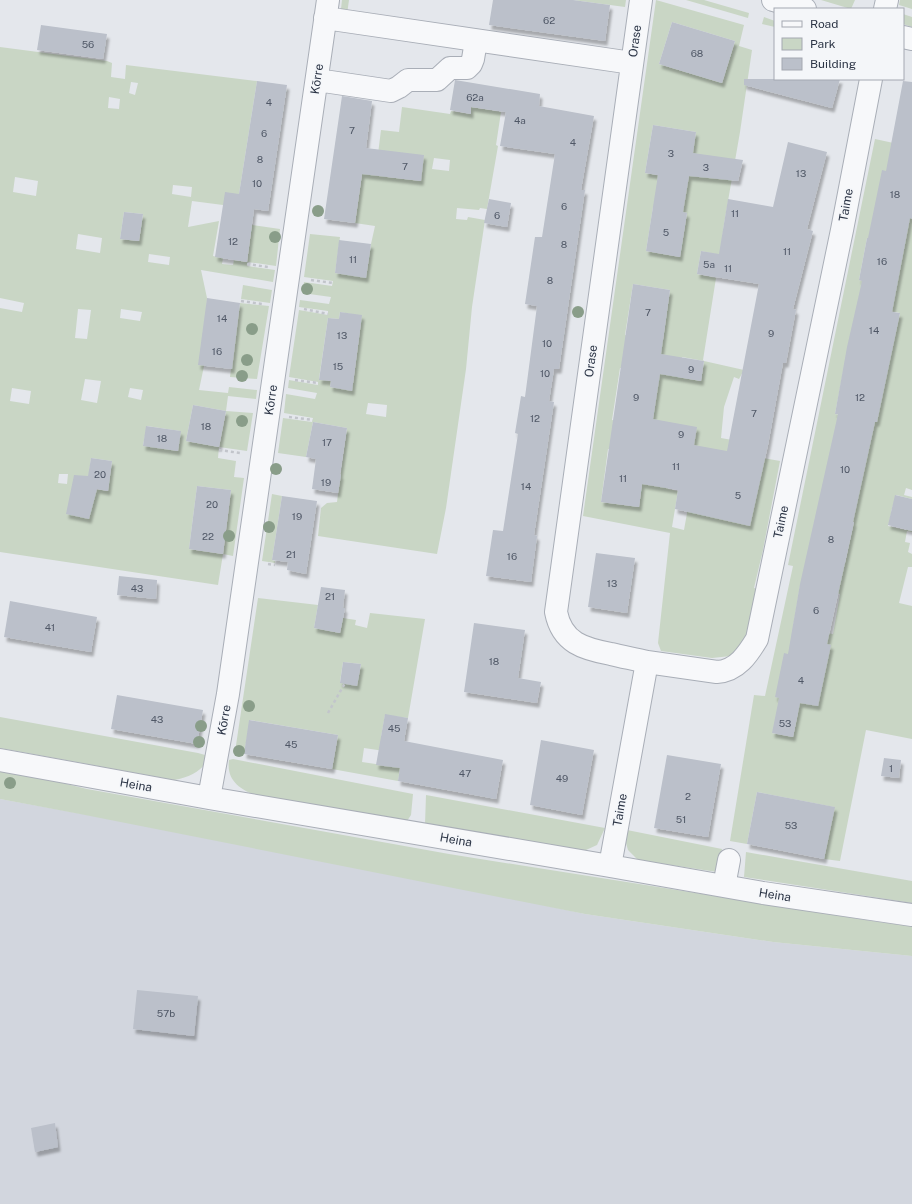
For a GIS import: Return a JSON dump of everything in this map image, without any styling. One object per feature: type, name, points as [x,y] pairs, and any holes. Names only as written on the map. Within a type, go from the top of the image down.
[{"type":"street","name":"Orase","points":[[641,0],[556,612],[558,621],[563,631],[570,639],[581,646],[593,651],[647,662]]},
{"type":"street","points":[[773,0],[801,8]]},
{"type":"street","points":[[327,9],[476,41],[632,63]]},
{"type":"street","name":"Kõrre","points":[[210,798],[228,694],[327,9]]},
{"type":"street","points":[[317,80],[391,91],[408,80],[437,80],[450,68],[467,68],[471,64],[476,41]]},
{"type":"street","name":"Taime","points":[[610,866],[647,662],[717,672],[726,671],[744,659],[757,639],[842,230],[871,80]]},
{"type":"street","name":"Heina","points":[[0,760],[210,798],[771,894],[912,915]]},
{"type":"street","points":[[724,886],[729,860]]},
{"type":"path","points":[[247,264],[270,267]]},
{"type":"path","points":[[307,279],[333,283]]},
{"type":"path","points":[[241,301],[265,304]]},
{"type":"path","points":[[303,309],[328,314]]},
{"type":"path","points":[[292,379],[318,383]]},
{"type":"path","points":[[287,416],[313,420]]},
{"type":"path","points":[[219,450],[242,453]]},
{"type":"path","points":[[328,713],[345,684]]},
{"type":"shaded area","points":[[0,799],[319,857],[585,914],[773,942],[912,956],[912,1204],[0,1204]]},
{"type":"green space","points":[[342,0],[349,0],[347,14],[341,9]]},
{"type":"green space","points":[[573,0],[626,0],[625,7]]},
{"type":"green space","points":[[656,0],[744,25],[739,46],[752,50],[720,255],[701,251],[697,274],[716,278],[703,360],[744,370],[739,379],[734,377],[724,407],[721,438],[732,440],[730,452],[780,461],[754,588],[758,589],[751,630],[743,645],[731,656],[712,658],[661,651],[658,643],[670,533],[583,516]],"holes":[[[672,22],[735,41],[722,83],[659,64]],[[653,125],[696,132],[688,181],[645,173]],[[653,207],[687,213],[680,257],[646,251]],[[633,284],[670,290],[663,341],[625,335]],[[682,357],[704,361],[701,381],[678,377]],[[620,368],[659,374],[652,426],[612,420]],[[608,449],[646,454],[639,507],[601,502]],[[672,467],[691,491],[684,530],[672,527],[678,491],[668,489]]]},
{"type":"green space","points":[[686,0],[704,0],[749,13],[748,18]]},
{"type":"green space","points":[[821,0],[855,0],[851,8]]},
{"type":"green space","points":[[900,0],[912,0],[912,9],[899,5]]},
{"type":"green space","points":[[904,14],[912,17],[912,27],[904,24]]},
{"type":"green space","points":[[764,17],[774,21],[774,27],[762,24]]},
{"type":"green space","points":[[0,47],[107,61],[112,63],[111,77],[125,79],[126,65],[257,81],[239,194],[223,205],[192,201],[188,227],[219,221],[213,256],[223,258],[222,264],[233,265],[234,260],[247,262],[252,225],[280,229],[276,266],[248,262],[247,266],[275,270],[273,282],[201,270],[207,298],[204,366],[199,390],[228,393],[229,387],[257,390],[256,399],[228,396],[226,411],[193,405],[186,441],[219,447],[218,458],[236,461],[234,477],[244,478],[233,556],[223,554],[218,585],[0,552],[0,308],[22,312],[24,303],[0,298]],"holes":[[[131,82],[138,83],[135,95],[129,93]],[[109,97],[120,99],[119,109],[108,108]],[[15,177],[38,181],[36,196],[13,192]],[[173,185],[192,187],[191,197],[172,194]],[[124,212],[143,214],[139,241],[120,239]],[[78,234],[102,238],[100,253],[76,249]],[[149,254],[170,257],[169,265],[148,262]],[[78,309],[91,310],[87,339],[75,338]],[[121,309],[142,312],[140,321],[120,318]],[[85,379],[101,381],[97,403],[81,400]],[[12,388],[31,391],[29,404],[10,401]],[[130,388],[143,390],[141,400],[128,397]],[[147,426],[180,431],[178,451],[143,445]],[[91,458],[112,461],[108,491],[87,488]],[[59,474],[68,474],[67,484],[58,483]],[[197,486],[231,490],[223,554],[189,549]]]},
{"type":"green space","points":[[402,107],[450,114],[451,111],[470,114],[471,107],[501,112],[496,145],[498,146],[487,209],[480,208],[479,210],[457,208],[456,219],[467,220],[468,217],[485,220],[472,307],[466,369],[446,508],[437,554],[318,536],[321,508],[327,503],[337,502],[347,428],[313,422],[306,457],[278,453],[283,418],[312,422],[313,418],[284,413],[286,394],[315,399],[317,393],[288,388],[289,380],[318,385],[318,382],[289,377],[299,310],[328,315],[328,311],[299,307],[300,300],[329,304],[331,297],[302,293],[304,282],[332,286],[333,281],[304,277],[310,234],[340,237],[335,273],[366,277],[375,226],[355,223],[364,161],[377,162],[381,130],[399,132]],"holes":[[[390,151],[421,181],[387,177]],[[434,158],[450,160],[449,171],[432,169]],[[340,312],[351,314],[361,322],[353,384],[338,388],[330,387],[331,381],[319,379],[328,318],[339,319]],[[368,403],[387,405],[386,417],[366,414]]]},
{"type":"green space","points":[[875,139],[912,147],[874,211],[911,218],[912,213],[912,490],[906,488],[904,495],[912,497],[912,499],[896,495],[891,512],[912,505],[912,532],[907,531],[905,542],[910,543],[908,552],[912,554],[912,567],[908,567],[899,603],[912,606],[912,739],[866,730],[840,861],[824,859],[834,807],[757,792],[747,844],[730,841],[754,695],[765,696],[793,566],[788,565]],"holes":[[[867,238],[904,245],[896,287],[859,280]],[[857,304],[900,313],[890,357]],[[843,372],[885,380],[876,422],[835,414]],[[817,514],[854,522],[845,564],[807,556]],[[891,514],[909,518],[906,530],[888,526]],[[800,586],[840,594],[833,634],[793,627]],[[798,713],[793,737],[772,733]]]},
{"type":"green space","points":[[243,285],[272,290],[270,303],[241,299]]},
{"type":"green space","points":[[240,303],[269,306],[257,379],[230,377]]},
{"type":"green space","points":[[226,411],[253,413],[247,451],[219,447]]},
{"type":"green space","points":[[272,494],[282,496],[272,560],[275,561],[275,563],[262,561]]},
{"type":"green space","points":[[258,598],[318,605],[314,628],[340,633],[343,618],[356,620],[355,625],[367,628],[370,613],[425,619],[408,718],[385,715],[381,737],[401,765],[398,781],[332,769],[338,735],[250,720],[244,754],[235,752]],"holes":[[[343,662],[361,664],[357,685],[340,682]],[[364,748],[391,752],[389,766],[362,762]]]},
{"type":"green space","points":[[0,717],[198,753],[205,755],[209,759],[194,773],[174,780],[0,748]]},
{"type":"green space","points":[[233,759],[413,794],[411,815],[407,821],[258,796],[241,788],[232,779],[229,760]]},
{"type":"green space","points":[[0,771],[38,777],[87,789],[449,854],[912,926],[912,956],[773,942],[585,914],[0,799]]},
{"type":"green space","points":[[426,795],[605,828],[597,845],[586,850],[576,851],[425,824]]},
{"type":"green space","points":[[627,830],[722,849],[717,872],[638,860],[628,850],[626,843]]},
{"type":"green space","points":[[746,852],[912,881],[912,903],[744,877]]},
{"type":"building","points":[[493,0],[573,0],[610,5],[605,41],[489,25]]},
{"type":"building","points":[[672,22],[735,41],[722,83],[659,64]]},
{"type":"building","points":[[41,25],[107,34],[103,59],[37,50]]},
{"type":"building","points":[[744,79],[840,80],[832,108],[744,85]]},
{"type":"building","points":[[455,80],[540,94],[539,106],[594,116],[581,190],[585,190],[559,369],[554,369],[549,401],[554,402],[534,535],[537,536],[531,582],[486,576],[493,530],[503,531],[518,434],[515,433],[521,396],[525,397],[537,306],[525,304],[535,237],[542,237],[555,154],[500,146],[506,112],[471,107],[471,114],[450,110]]},
{"type":"building","points":[[257,81],[287,85],[268,211],[254,209],[247,262],[215,257],[225,192],[239,194]]},
{"type":"building","points":[[903,81],[912,82],[912,219],[910,218],[892,312],[900,313],[827,644],[831,645],[818,706],[800,703],[793,737],[772,733],[779,698],[775,697],[784,653],[788,654],[800,584],[838,414],[835,414],[847,347],[862,281],[859,280],[867,238],[882,170],[886,171]]},
{"type":"building","points":[[342,96],[372,101],[366,148],[424,155],[421,181],[362,174],[355,223],[324,219]]},
{"type":"building","points":[[653,125],[696,132],[693,153],[743,160],[738,181],[689,176],[683,212],[687,213],[680,257],[646,251],[658,175],[645,173]]},
{"type":"building","points":[[788,142],[827,152],[807,229],[813,231],[793,309],[796,310],[786,363],[783,363],[768,445],[750,526],[675,509],[678,490],[642,484],[639,507],[601,502],[633,284],[670,290],[661,354],[704,361],[701,381],[660,374],[653,419],[697,427],[694,445],[727,451],[759,284],[697,274],[701,251],[719,254],[728,199],[773,207]]},
{"type":"building","points":[[489,199],[511,203],[507,227],[484,223]]},
{"type":"building","points":[[124,212],[143,214],[139,241],[120,239]]},
{"type":"building","points":[[339,240],[371,244],[366,278],[335,273]]},
{"type":"building","points":[[207,298],[240,303],[232,369],[198,365]]},
{"type":"building","points":[[340,312],[362,315],[352,391],[330,387],[331,381],[319,380],[328,318],[339,319]]},
{"type":"building","points":[[193,405],[226,411],[219,447],[186,441]]},
{"type":"building","points":[[313,422],[347,428],[338,493],[312,489],[316,459],[306,457]]},
{"type":"building","points":[[146,426],[181,431],[178,451],[143,446]]},
{"type":"building","points":[[91,458],[112,461],[108,491],[97,489],[89,519],[66,514],[74,475],[88,476]]},
{"type":"building","points":[[197,486],[231,490],[223,554],[189,549]]},
{"type":"building","points":[[895,495],[912,499],[912,531],[888,525]]},
{"type":"building","points":[[282,496],[317,501],[306,574],[287,570],[288,562],[272,560]]},
{"type":"building","points":[[596,553],[635,558],[627,613],[588,607]]},
{"type":"building","points":[[119,576],[157,580],[156,599],[117,595]]},
{"type":"building","points":[[321,587],[345,590],[343,608],[345,608],[340,633],[314,628]]},
{"type":"building","points":[[10,601],[97,617],[91,652],[4,637]]},
{"type":"building","points":[[474,623],[525,630],[518,678],[541,682],[537,703],[464,692]]},
{"type":"building","points":[[343,662],[361,664],[357,686],[340,683]]},
{"type":"building","points":[[117,695],[203,710],[197,744],[111,729]]},
{"type":"building","points":[[385,714],[408,718],[404,741],[503,760],[496,799],[398,781],[400,768],[376,765]]},
{"type":"building","points":[[249,720],[338,735],[332,769],[244,754]]},
{"type":"building","points":[[541,740],[594,750],[582,815],[530,805]]},
{"type":"building","points":[[667,755],[721,764],[708,837],[654,828]]},
{"type":"building","points":[[884,758],[901,760],[899,778],[881,776]]},
{"type":"building","points":[[757,792],[835,807],[824,859],[747,844]]},
{"type":"building","points":[[137,990],[198,996],[194,1036],[133,1029]]},
{"type":"building","points":[[55,1123],[58,1147],[35,1152],[31,1128]]}]
